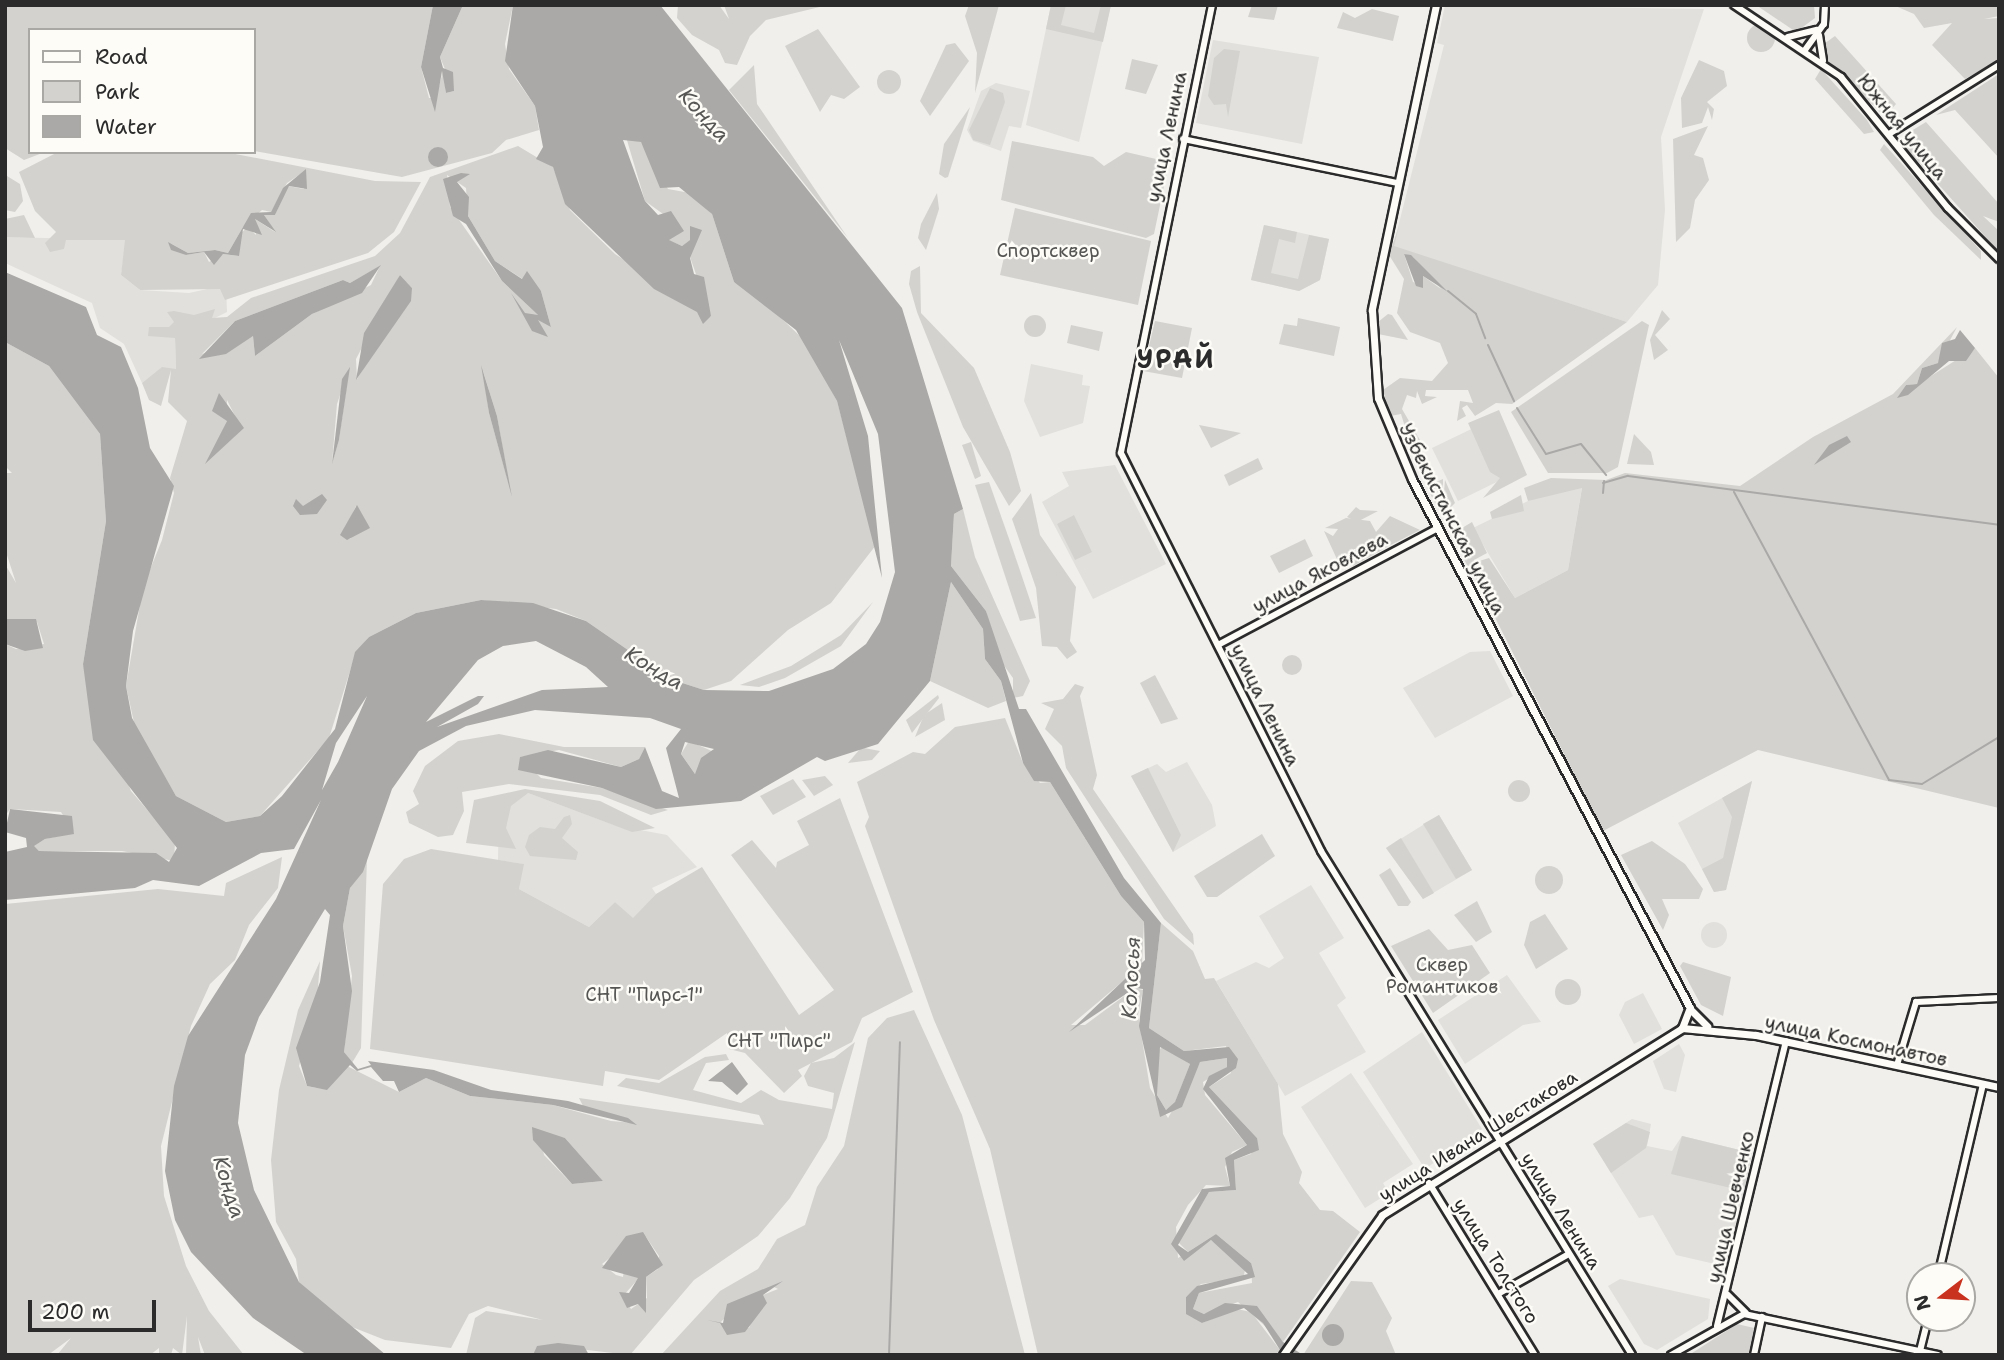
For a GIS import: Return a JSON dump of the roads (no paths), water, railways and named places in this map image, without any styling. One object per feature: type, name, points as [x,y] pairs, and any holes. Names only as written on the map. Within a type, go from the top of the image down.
[{"type":"main road","name":"улица Ленина","points":[[1212,5],[1120,448],[1321,851],[1632,1355]]},
{"type":"main road","name":"Узбекистанская улица","points":[[1436,5],[1371,310],[1373,375],[1389,433],[1690,1007],[1707,1026]]},
{"type":"main road","name":"Южная улица","points":[[1734,5],[1826,65],[1999,259]]},
{"type":"main road","points":[[1825,5],[1824,24],[1817,50],[1826,65]]},
{"type":"main road","points":[[1783,36],[1805,37],[1824,24]]},
{"type":"main road","points":[[1804,50],[1824,24]]},
{"type":"main road","points":[[1889,134],[1999,65]]},
{"type":"main road","points":[[1183,139],[1398,183]]},
{"type":"main road","name":"улица Яковлева","points":[[1218,645],[1438,528]]},
{"type":"main road","points":[[1896,1065],[1916,1002],[1999,998]]},
{"type":"main road","points":[[1682,1028],[1690,1007]]},
{"type":"main road","name":"улица Космонавтов","points":[[1682,1028],[1707,1026],[1999,1087]]},
{"type":"main road","name":"улица Ивана Шестакова","points":[[1283,1355],[1372,1224],[1429,1183],[1682,1028]]},
{"type":"main road","name":"улица Шевченко","points":[[1717,1326],[1728,1293],[1786,1041]]},
{"type":"main road","points":[[1941,1262],[1983,1084]]},
{"type":"main road","name":"улица Толстого","points":[[1429,1183],[1535,1355]]},
{"type":"main road","points":[[1497,1294],[1569,1254]]},
{"type":"main road","points":[[1728,1293],[1734,1307],[1750,1315],[1938,1355]]},
{"type":"main road","points":[[1671,1355],[1717,1326],[1750,1315]]},
{"type":"main road","points":[[1754,1355],[1762,1317]]},
{"type":"main road","points":[[1920,1351],[1925,1332]]},
{"type":"water","points":[[433,5],[463,5],[440,57],[443,68],[453,72],[454,91],[446,93],[442,71],[435,112],[421,67]]},
{"type":"water","points":[[513,5],[660,5],[902,308],[963,509],[954,514],[951,566],[986,611],[1019,709],[1026,709],[1124,878],[1161,923],[1149,1028],[1184,1051],[1229,1047],[1238,1059],[1236,1068],[1209,1087],[1257,1138],[1259,1150],[1234,1160],[1236,1190],[1209,1192],[1178,1245],[1188,1252],[1216,1234],[1251,1263],[1255,1277],[1199,1293],[1193,1309],[1204,1314],[1225,1303],[1257,1306],[1283,1342],[1303,1355],[1280,1350],[1263,1323],[1244,1308],[1202,1323],[1186,1314],[1186,1297],[1197,1286],[1248,1274],[1211,1240],[1184,1261],[1171,1244],[1202,1189],[1230,1186],[1225,1158],[1247,1145],[1203,1089],[1209,1076],[1227,1067],[1227,1058],[1200,1062],[1182,1107],[1160,1117],[1139,1026],[1143,989],[1135,988],[1069,1032],[1145,960],[1144,922],[1121,896],[1050,782],[1034,781],[1023,763],[1001,681],[985,659],[983,629],[951,582],[930,681],[878,744],[825,761],[817,757],[741,801],[656,809],[602,788],[518,770],[520,757],[548,750],[621,767],[639,759],[645,747],[662,791],[679,798],[666,748],[681,729],[650,718],[535,710],[466,726],[419,751],[392,789],[363,872],[350,888],[343,926],[352,991],[344,1052],[358,1069],[371,1065],[368,1061],[434,1070],[491,1090],[568,1101],[628,1118],[637,1125],[553,1105],[470,1096],[426,1078],[399,1092],[394,1081],[383,1081],[371,1067],[357,1071],[350,1065],[327,1090],[307,1086],[296,1048],[320,982],[330,915],[325,909],[259,1017],[245,1055],[238,1123],[254,1190],[299,1282],[386,1355],[307,1355],[253,1318],[191,1252],[175,1220],[165,1171],[174,1086],[188,1036],[276,899],[321,800],[294,849],[261,853],[199,886],[153,880],[135,888],[5,900],[5,852],[27,847],[26,838],[5,832],[10,809],[72,816],[74,834],[45,839],[34,846],[39,851],[156,853],[169,862],[177,848],[93,740],[83,664],[106,521],[100,434],[49,366],[5,342],[5,272],[86,307],[97,335],[121,347],[138,388],[150,448],[174,486],[133,631],[126,686],[132,718],[176,796],[226,822],[260,816],[282,796],[335,729],[355,652],[369,637],[416,613],[481,600],[533,603],[586,621],[670,679],[704,690],[769,691],[833,669],[866,644],[880,622],[895,572],[878,434],[839,340],[868,436],[882,578],[837,401],[796,330],[734,282],[712,214],[679,187],[660,188],[641,142],[623,140],[645,201],[658,215],[671,211],[684,231],[669,240],[682,246],[690,240],[690,226],[702,230],[690,258],[694,274],[704,277],[711,316],[703,324],[697,312],[654,289],[565,204],[553,167],[536,159],[543,147],[535,106],[505,61]],"holes":[[[536,641],[586,667],[608,687],[542,690],[437,727],[478,704],[484,696],[478,696],[426,722],[478,660],[503,646]],[[367,696],[338,762],[322,790],[336,743]],[[685,742],[714,749],[701,758],[695,774],[681,754]],[[1160,1047],[1190,1064],[1175,1102],[1166,1110],[1157,1095]]]},
{"type":"water","points":[[434,147],[442,147],[448,157],[442,167],[434,167],[428,161],[428,153]]},
{"type":"water","points":[[306,169],[307,189],[289,186],[275,215],[264,215],[276,232],[255,219],[262,235],[243,229],[239,256],[223,254],[214,265],[204,252],[186,255],[171,250],[168,242],[188,253],[215,250],[228,253],[251,213],[271,212],[283,188]]},
{"type":"water","points":[[461,173],[470,174],[457,182],[469,197],[468,216],[495,261],[522,279],[527,271],[541,291],[551,327],[538,320],[548,337],[532,331],[511,293],[525,313],[538,315],[502,281],[466,224],[453,216],[443,179]]},
{"type":"water","points":[[1404,254],[1411,255],[1448,292],[1423,276],[1423,288],[1416,286]]},
{"type":"water","points":[[381,265],[362,293],[312,314],[255,356],[253,336],[226,354],[199,359],[235,321],[343,280],[350,283]]},
{"type":"water","points":[[400,275],[412,288],[411,301],[356,380],[364,333]]},
{"type":"water","points":[[1960,330],[1975,348],[1966,361],[1949,361],[1908,395],[1897,398],[1906,385],[1917,384],[1922,368],[1938,363],[1942,343],[1955,339]]},
{"type":"water","points":[[481,365],[497,416],[512,497],[489,413]]},
{"type":"water","points":[[350,367],[339,440],[332,464],[342,379]]},
{"type":"water","points":[[219,393],[244,428],[205,464],[227,421],[212,411]]},
{"type":"water","points":[[1847,436],[1851,442],[1814,465],[1829,445]]},
{"type":"water","points":[[322,494],[327,500],[317,514],[300,515],[293,506],[296,499],[303,506]]},
{"type":"water","points":[[357,505],[370,528],[347,540],[340,535]]},
{"type":"water","points":[[5,619],[36,619],[43,648],[25,651],[5,644]]},
{"type":"water","points":[[732,1062],[748,1084],[737,1095],[722,1082],[708,1081]]},
{"type":"water","points":[[532,1127],[565,1138],[603,1181],[572,1184],[533,1140]]},
{"type":"water","points":[[643,1232],[663,1265],[646,1277],[646,1313],[638,1304],[627,1308],[619,1292],[629,1293],[638,1278],[602,1268],[626,1236]]},
{"type":"water","points":[[783,1281],[763,1295],[767,1303],[745,1332],[727,1335],[720,1323],[707,1320],[723,1323],[727,1304]]},
{"type":"water","points":[[1333,1324],[1341,1327],[1344,1335],[1341,1343],[1333,1346],[1325,1343],[1322,1335],[1325,1327]]},
{"type":"water","points":[[558,1343],[584,1346],[589,1355],[533,1355],[537,1346]]},
{"type":"waterway","points":[[1448,291],[1476,314],[1485,338]]},
{"type":"waterway","points":[[1488,345],[1514,401]]},
{"type":"waterway","points":[[1517,408],[1546,454],[1581,444],[1606,475]]},
{"type":"waterway","points":[[1603,483],[1628,476],[1999,525]]},
{"type":"waterway","points":[[1603,493],[1604,481]]},
{"type":"waterway","points":[[1734,492],[1889,780],[1922,784],[1999,737]]},
{"type":"waterway","points":[[889,1355],[900,1042]]},
{"type":"district","name":"УРАЙ","points":[[1176,359]]},
{"type":"water label","name":"Конда","points":[[704,115]]},
{"type":"water label","name":"Конда","points":[[654,668]]},
{"type":"water label","name":"Колосья","points":[[1131,978]]},
{"type":"water label","name":"Конда","points":[[229,1187]]},
{"type":"park label","name":"Спортсквер","points":[[1048,251]]},
{"type":"park label","name":"Сквер Романтиков","points":[[1442,976]]},
{"type":"park label","name":"СНТ \"Пирс-1\"","points":[[644,995]]},
{"type":"park label","name":"СНТ \"Пирс\"","points":[[779,1041]]}]
